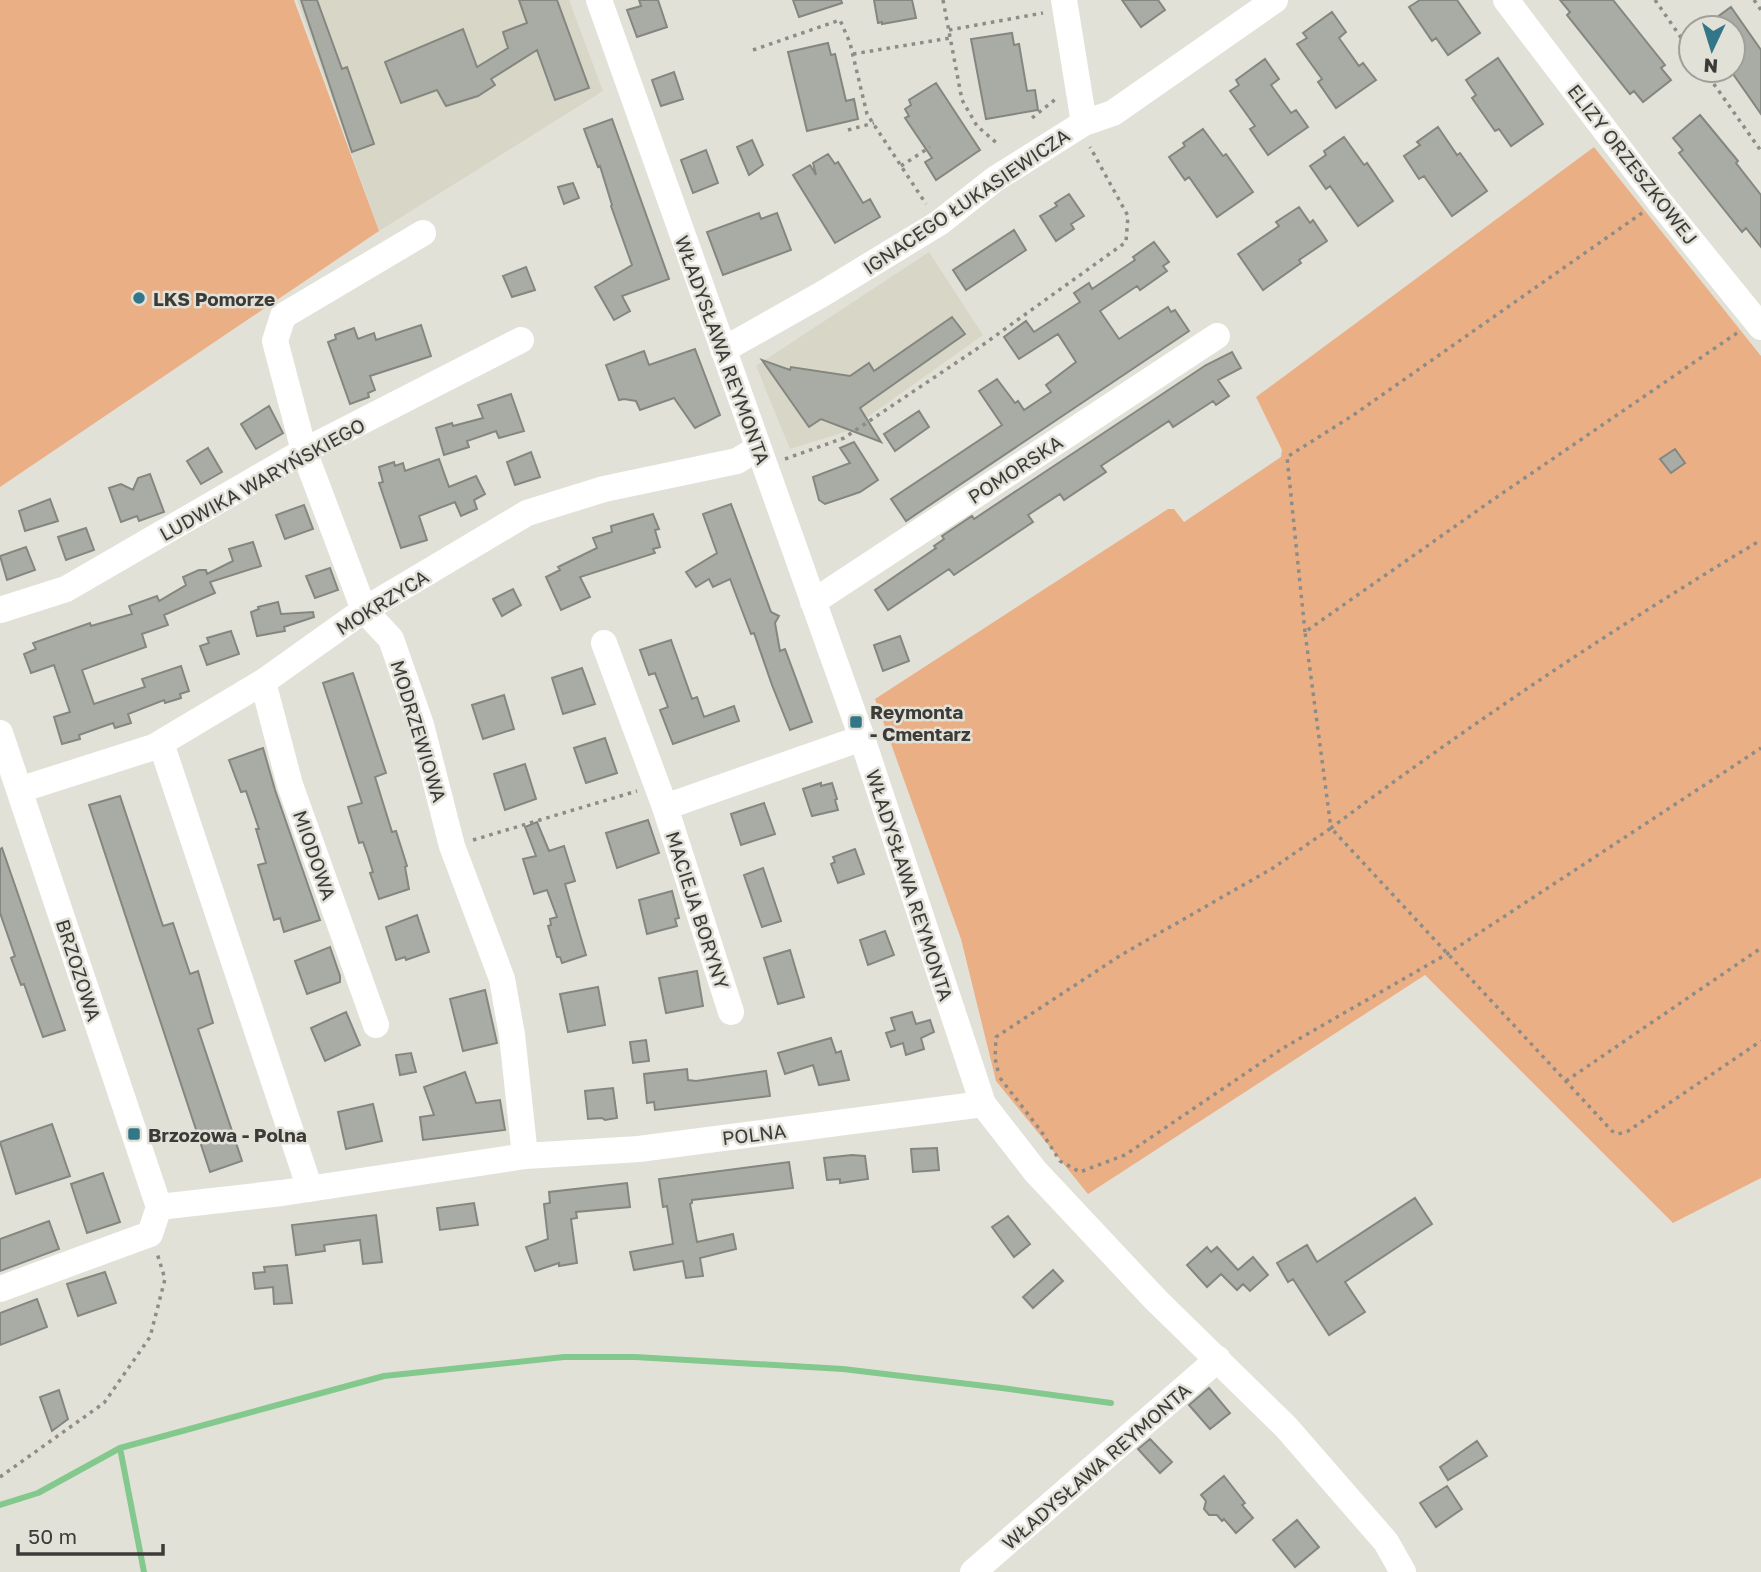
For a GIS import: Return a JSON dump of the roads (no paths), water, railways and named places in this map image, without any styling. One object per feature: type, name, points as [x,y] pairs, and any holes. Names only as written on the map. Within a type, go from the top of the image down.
[{"type":"street","name":"WŁADYSŁAWA REYMONTA","points":[[599,0],[862,738],[983,1104],[1035,1171],[1156,1300],[1286,1427],[1386,1542],[1403,1572]]},
{"type":"street","name":"IGNACEGO ŁUKASIEWICZA","points":[[723,350],[939,223],[995,179],[1081,125],[1114,113],[1275,0]]},
{"type":"street","name":"ELIZY ORZESZKOWEJ","points":[[1506,0],[1659,201],[1758,323]]},
{"type":"street","points":[[1065,5],[1081,125]]},
{"type":"street","name":"MODRZEWIOWA","points":[[423,233],[283,316],[275,341],[304,451],[364,610],[391,639],[422,725],[452,846],[502,979],[512,1035],[525,1156]]},
{"type":"street","name":"POMORSKA","points":[[813,603],[1217,336]]},
{"type":"street","name":"LUDWIKA WARYŃSKIEGO","points":[[0,610],[66,589],[304,451],[521,340]]},
{"type":"street","name":"MOKRZYCA","points":[[19,789],[161,743],[263,682],[364,610],[527,513],[604,489],[762,457]]},
{"type":"street","name":"MACIEJA BORYNY","points":[[604,643],[660,796],[731,1012]]},
{"type":"street","name":"MIODOWA","points":[[263,682],[290,785],[376,1025]]},
{"type":"street","name":"BRZOZOWA","points":[[0,733],[159,1207]]},
{"type":"street","name":"MACIEJA BORYNY","points":[[660,796],[862,738]]},
{"type":"street","points":[[161,743],[310,1189]]},
{"type":"street","name":"POLNA","points":[[525,1156],[639,1149],[983,1104]]},
{"type":"street","points":[[0,1289],[150,1234],[159,1207],[310,1189],[525,1156]]},
{"type":"street","name":"WŁADYSŁAWA REYMONTA","points":[[973,1572],[1218,1359]]},
{"type":"waterway","points":[[144,1572],[120,1448],[384,1376],[564,1357],[635,1357],[843,1369],[1111,1403]]},
{"type":"waterway","points":[[0,1505],[38,1493],[120,1448]]},
{"type":"place","name":"LKS Pomorze","points":[[139,298]]},
{"type":"place","name":"Reymonta - Cmentarz","points":[[856,722]]},
{"type":"place","name":"Brzozowa - Polna","points":[[134,1134]]}]
